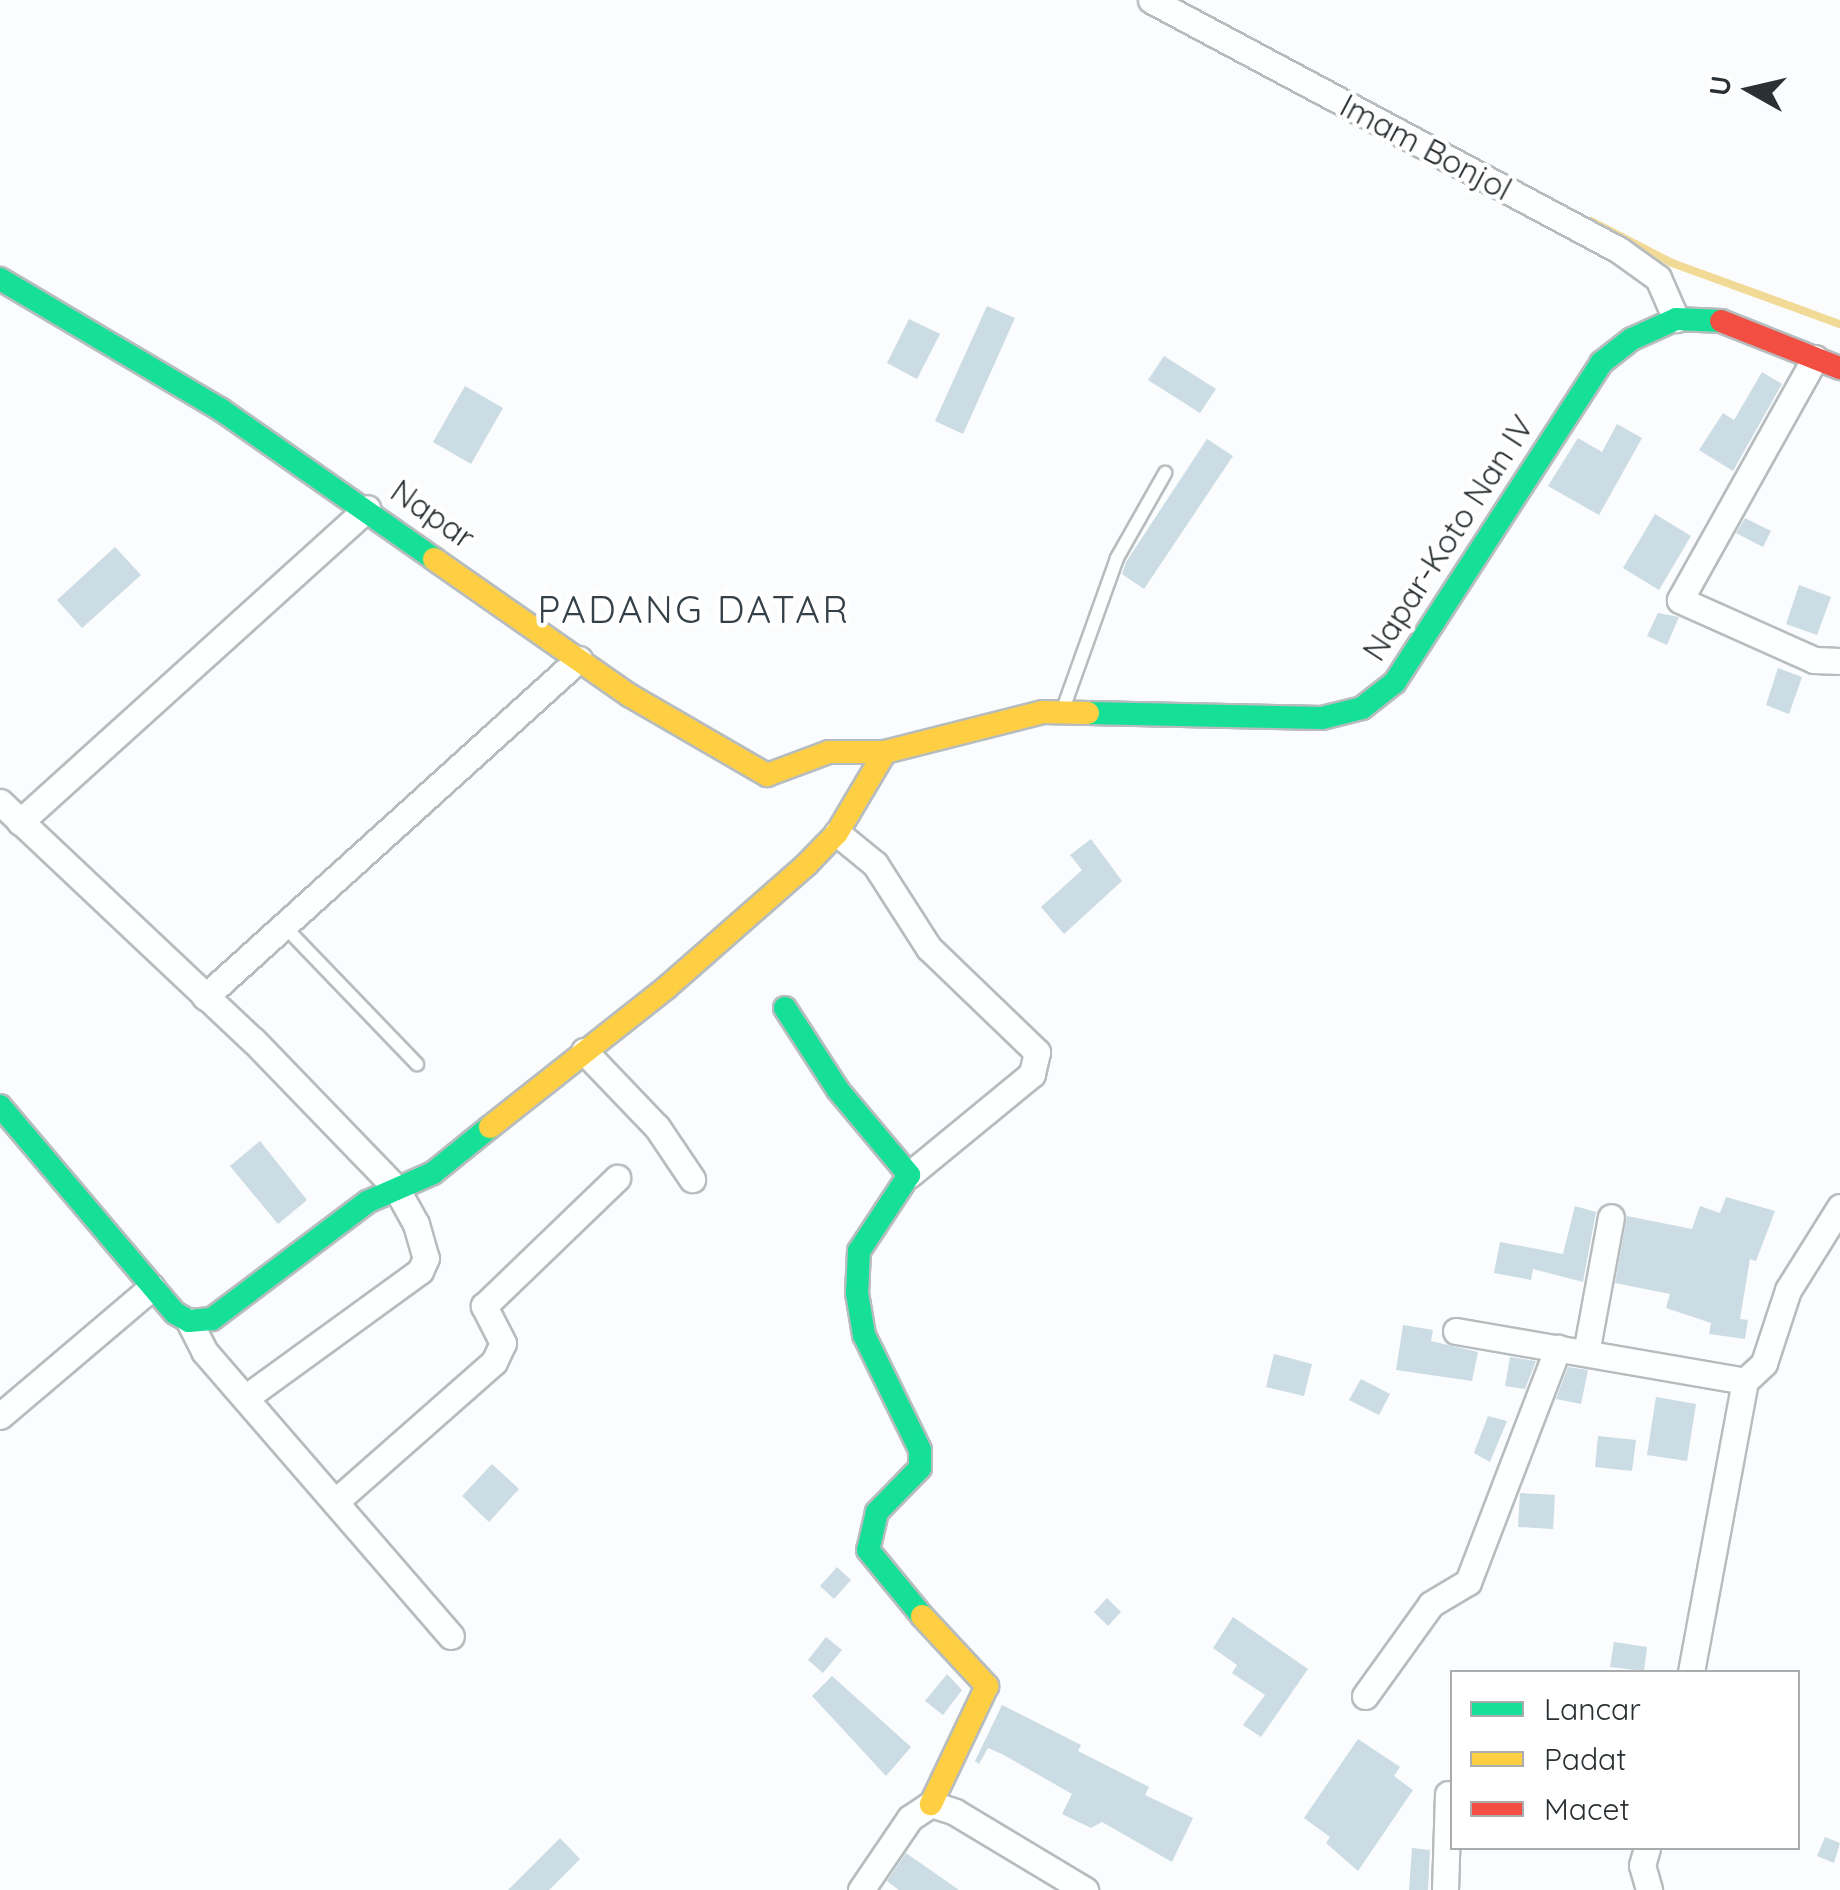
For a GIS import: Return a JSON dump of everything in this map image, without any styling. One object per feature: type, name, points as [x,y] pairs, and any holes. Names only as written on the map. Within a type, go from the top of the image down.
[{"type":"street","name":"Imam Bonjol","points":[[1151,0],[1619,250],[1658,278],[1676,319]]},
{"type":"street","name":"Napar","points":[[0,278],[220,408],[716,751],[767,775],[829,752]]},
{"type":"street","name":"Napar-Koto Nan IV","points":[[829,752],[885,752],[1006,718],[1062,712],[1322,718],[1362,708],[1396,682],[1601,363],[1632,339],[1676,319],[1711,317],[1840,368]]},
{"type":"street","points":[[1815,358],[1680,600],[1814,660],[1840,661]]},
{"type":"street","points":[[20,822],[368,508]]},
{"type":"street","points":[[205,997],[579,659]]},
{"type":"street","points":[[189,1321],[221,1315],[366,1202],[433,1173],[666,988],[837,833],[885,752]]},
{"type":"street","points":[[0,802],[205,997],[396,1188],[416,1224],[425,1265],[245,1398]]},
{"type":"street","points":[[837,833],[875,864],[930,948],[1037,1052],[1032,1074],[909,1175],[859,1251],[856,1294],[864,1334],[920,1450],[920,1468],[876,1512],[868,1550],[878,1569],[987,1686],[931,1804],[910,1818],[861,1890]]},
{"type":"street","points":[[784,1008],[838,1090],[909,1175]]},
{"type":"street","points":[[584,1051],[657,1127],[692,1179]]},
{"type":"street","points":[[0,1106],[152,1288],[189,1321],[204,1351],[451,1636]]},
{"type":"street","points":[[335,1502],[494,1362],[503,1343],[484,1306],[617,1178]]},
{"type":"street","points":[[1691,1670],[1745,1380],[1764,1364],[1788,1290],[1840,1207]]},
{"type":"street","points":[[1586,1353],[1611,1217]]},
{"type":"street","points":[[0,1416],[152,1288]]},
{"type":"street","points":[[1456,1331],[1745,1380]]},
{"type":"street","points":[[1366,1696],[1431,1604],[1468,1582],[1558,1348]]},
{"type":"street","points":[[1445,1890],[1448,1794]]},
{"type":"street","points":[[931,1804],[955,1812],[1084,1890]]},
{"type":"street","points":[[1646,1850],[1642,1865],[1649,1890]]},
{"type":"lane","points":[[1062,712],[1117,558],[1165,474]]},
{"type":"lane","points":[[284,926],[416,1064]]},
{"type":"building","points":[[987,306],[1015,318],[963,434],[935,421]]},
{"type":"building","points":[[909,319],[940,334],[917,379],[887,363]]},
{"type":"building","points":[[1164,356],[1216,389],[1200,413],[1148,380]]},
{"type":"building","points":[[1762,372],[1782,384],[1733,471],[1699,450],[1723,413],[1734,420]]},
{"type":"building","points":[[465,386],[503,408],[471,464],[433,442]]},
{"type":"building","points":[[1617,424],[1642,438],[1599,515],[1548,486],[1578,438],[1602,452]]},
{"type":"building","points":[[1207,439],[1233,456],[1144,589],[1122,574],[1126,562]]},
{"type":"building","points":[[1655,514],[1691,536],[1659,590],[1623,568]]},
{"type":"building","points":[[1745,518],[1771,531],[1763,547],[1736,533]]},
{"type":"building","points":[[115,547],[141,575],[82,628],[57,600]]},
{"type":"building","points":[[1799,585],[1831,597],[1817,635],[1786,624]]},
{"type":"building","points":[[1658,613],[1679,617],[1667,645],[1647,636]]},
{"type":"building","points":[[1778,668],[1802,677],[1789,714],[1766,705]]},
{"type":"building","points":[[1091,839],[1122,881],[1064,934],[1041,907],[1082,870],[1070,855]]},
{"type":"building","points":[[260,1141],[307,1200],[278,1224],[230,1166]]},
{"type":"building","points":[[1726,1197],[1775,1211],[1756,1261],[1750,1259],[1740,1319],[1748,1320],[1745,1339],[1709,1334],[1711,1323],[1666,1308],[1670,1294],[1615,1283],[1627,1216],[1692,1229],[1700,1206],[1720,1213]]},
{"type":"building","points":[[1575,1206],[1596,1212],[1583,1282],[1533,1269],[1531,1280],[1494,1273],[1500,1242],[1563,1254]]},
{"type":"building","points":[[1403,1325],[1433,1330],[1431,1341],[1478,1352],[1472,1381],[1396,1370]]},
{"type":"building","points":[[1274,1354],[1312,1364],[1304,1396],[1266,1387]]},
{"type":"building","points":[[1510,1357],[1536,1361],[1525,1389],[1505,1386]]},
{"type":"building","points":[[1568,1367],[1588,1370],[1581,1404],[1556,1399]]},
{"type":"building","points":[[1361,1379],[1390,1394],[1379,1415],[1349,1400]]},
{"type":"building","points":[[1656,1397],[1696,1404],[1687,1461],[1647,1455]]},
{"type":"building","points":[[1488,1416],[1507,1421],[1490,1462],[1474,1453]]},
{"type":"building","points":[[1598,1436],[1636,1440],[1632,1471],[1595,1467]]},
{"type":"building","points":[[492,1464],[519,1489],[489,1522],[462,1496]]},
{"type":"building","points":[[1520,1493],[1555,1495],[1553,1529],[1518,1527]]},
{"type":"building","points":[[837,1567],[851,1580],[834,1599],[820,1586]]},
{"type":"building","points":[[1107,1598],[1121,1612],[1108,1626],[1094,1612]]},
{"type":"building","points":[[1233,1617],[1308,1669],[1261,1737],[1243,1725],[1265,1695],[1232,1673],[1237,1665],[1213,1648]]},
{"type":"building","points":[[826,1637],[842,1650],[823,1673],[808,1660]]},
{"type":"building","points":[[1614,1642],[1647,1647],[1644,1670],[1610,1667]]},
{"type":"building","points":[[947,1674],[962,1690],[943,1715],[925,1701]]},
{"type":"building","points":[[832,1676],[911,1747],[886,1776],[812,1696]]},
{"type":"building","points":[[1002,1705],[1081,1745],[1078,1751],[1149,1787],[1145,1795],[1193,1818],[1172,1862],[1102,1822],[1091,1828],[1062,1814],[1072,1794],[1004,1755],[988,1748],[979,1764],[975,1761]]},
{"type":"building","points":[[1358,1739],[1400,1767],[1394,1776],[1413,1790],[1358,1871],[1326,1843],[1330,1837],[1304,1818]]},
{"type":"building","points":[[1825,1837],[1840,1843],[1834,1863],[1817,1856]]},
{"type":"building","points":[[560,1838],[580,1859],[549,1890],[508,1890]]},
{"type":"building","points":[[1412,1848],[1430,1850],[1428,1890],[1409,1890]]},
{"type":"building","points":[[906,1853],[959,1890],[899,1890],[887,1881]]},
{"type":"waterway","points":[[1591,221],[1672,263],[1840,324]]},
{"type":"traffic: fast","points":[[0,279],[220,409],[434,559]]},
{"type":"traffic: fast","points":[[1088,713],[1322,718],[1362,708],[1395,682],[1601,363],[1632,339],[1676,319],[1721,321]]},
{"type":"traffic: fast","points":[[785,1008],[838,1090],[909,1175],[859,1251],[857,1293],[864,1335],[920,1450],[920,1468],[877,1512],[868,1550],[922,1616]]},
{"type":"traffic: fast","points":[[0,1106],[175,1313],[189,1321],[212,1319],[367,1202],[433,1173],[490,1127]]},
{"type":"traffic: slow","points":[[434,559],[629,695],[767,775],[829,752],[885,752],[1043,712],[1088,713]]},
{"type":"traffic: slow","points":[[490,1127],[666,988],[807,864],[837,833],[885,752]]},
{"type":"traffic: slow","points":[[922,1616],[987,1686],[931,1804]]},
{"type":"traffic: jam","points":[[1721,321],[1840,368]]},
{"type":"district","name":"PADANG DATAR","points":[[694,610]]}]
